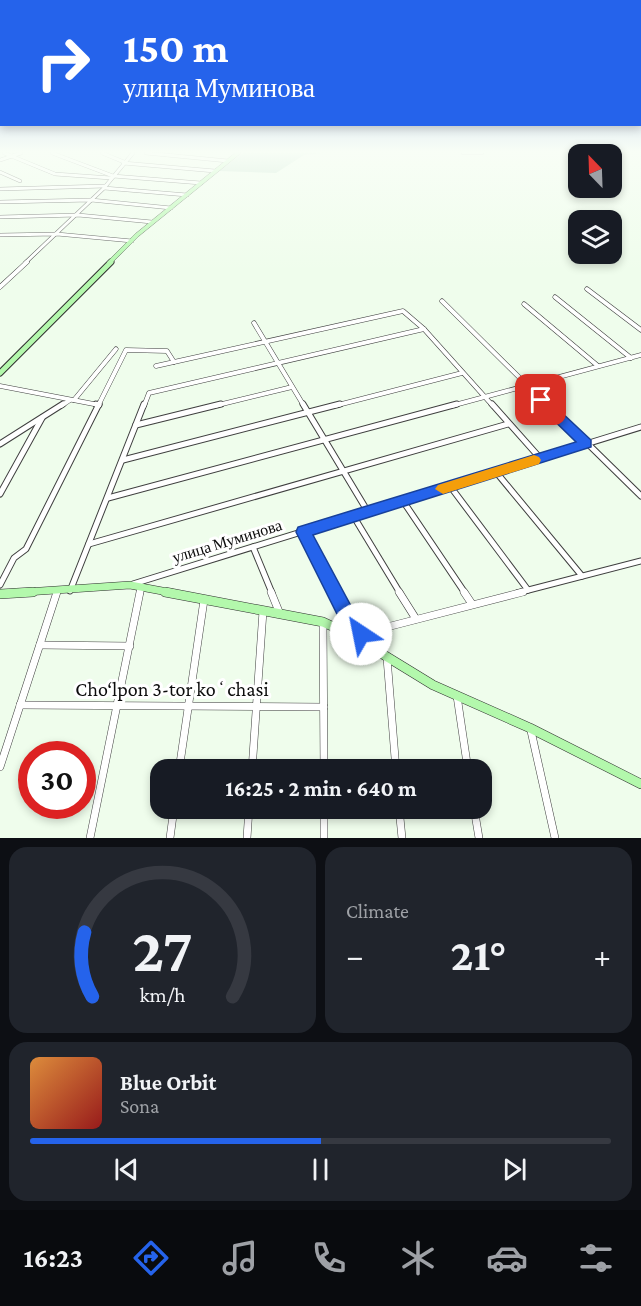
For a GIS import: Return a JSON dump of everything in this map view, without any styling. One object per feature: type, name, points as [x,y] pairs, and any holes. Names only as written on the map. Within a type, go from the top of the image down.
[{"type":"street","points":[[0,287],[100,192]]},
{"type":"street","points":[[157,192],[187,195]]},
{"type":"street","points":[[0,374],[132,241],[190,192]]},
{"type":"street","points":[[0,202],[91,200],[171,208]]},
{"type":"street","points":[[0,217],[75,215],[152,222]]},
{"type":"street","points":[[0,235],[57,234],[132,241]]},
{"type":"street","points":[[587,289],[641,330]]},
{"type":"street","points":[[555,297],[631,358]]},
{"type":"street","points":[[442,302],[641,496]]},
{"type":"street","points":[[524,304],[598,366]]},
{"type":"street","points":[[156,366],[403,311],[424,329],[540,458]]},
{"type":"street","points":[[254,324],[368,512]]},
{"type":"street","points":[[70,591],[149,393],[424,329]]},
{"type":"street","points":[[0,444],[72,400],[116,349]]},
{"type":"street","points":[[0,585],[14,558],[26,549],[126,350],[167,351],[174,362]]},
{"type":"street","points":[[108,498],[641,355]]},
{"type":"street","points":[[123,460],[462,373]]},
{"type":"street","points":[[0,386],[99,405]]},
{"type":"street","points":[[136,424],[292,387]]},
{"type":"street","points":[[0,494],[42,418]]},
{"type":"street","points":[[89,543],[508,424]]},
{"type":"street","name":"улица Муминова","points":[[130,585],[641,427]]},
{"type":"street","points":[[496,472],[582,576]]},
{"type":"street","points":[[450,486],[528,590]]},
{"type":"street","points":[[403,501],[472,604]]},
{"type":"street","points":[[354,516],[416,619]]},
{"type":"street","points":[[304,532],[357,635]]},
{"type":"street","points":[[253,547],[280,614]]},
{"type":"street","points":[[357,635],[641,561]]},
{"type":"street","points":[[0,594],[57,592],[130,585],[323,622],[357,635],[422,679],[530,728],[641,784]]},
{"type":"street","points":[[90,838],[141,586]]},
{"type":"street","points":[[0,767],[57,592]]},
{"type":"street","points":[[182,759],[205,598]]},
{"type":"street","points":[[253,759],[263,611]]},
{"type":"street","points":[[323,622],[324,759]]},
{"type":"street","points":[[40,645],[130,646]]},
{"type":"street","points":[[386,655],[395,759]]},
{"type":"street","points":[[457,696],[466,759]]},
{"type":"street","name":"Cho‘lpon 3-tor koʻchasi","points":[[20,705],[324,707]]},
{"type":"street","points":[[530,728],[555,838]]},
{"type":"street","points":[[170,838],[173,819]]},
{"type":"street","points":[[247,838],[248,819]]},
{"type":"street","points":[[324,819],[324,838]]},
{"type":"street","points":[[400,819],[402,838]]},
{"type":"street","points":[[476,819],[479,838]]},
{"type":"slow traffic","points":[[443,489],[534,460]]},
{"type":"route","points":[[361,634],[351,622],[304,532],[586,443],[541,400]]}]
